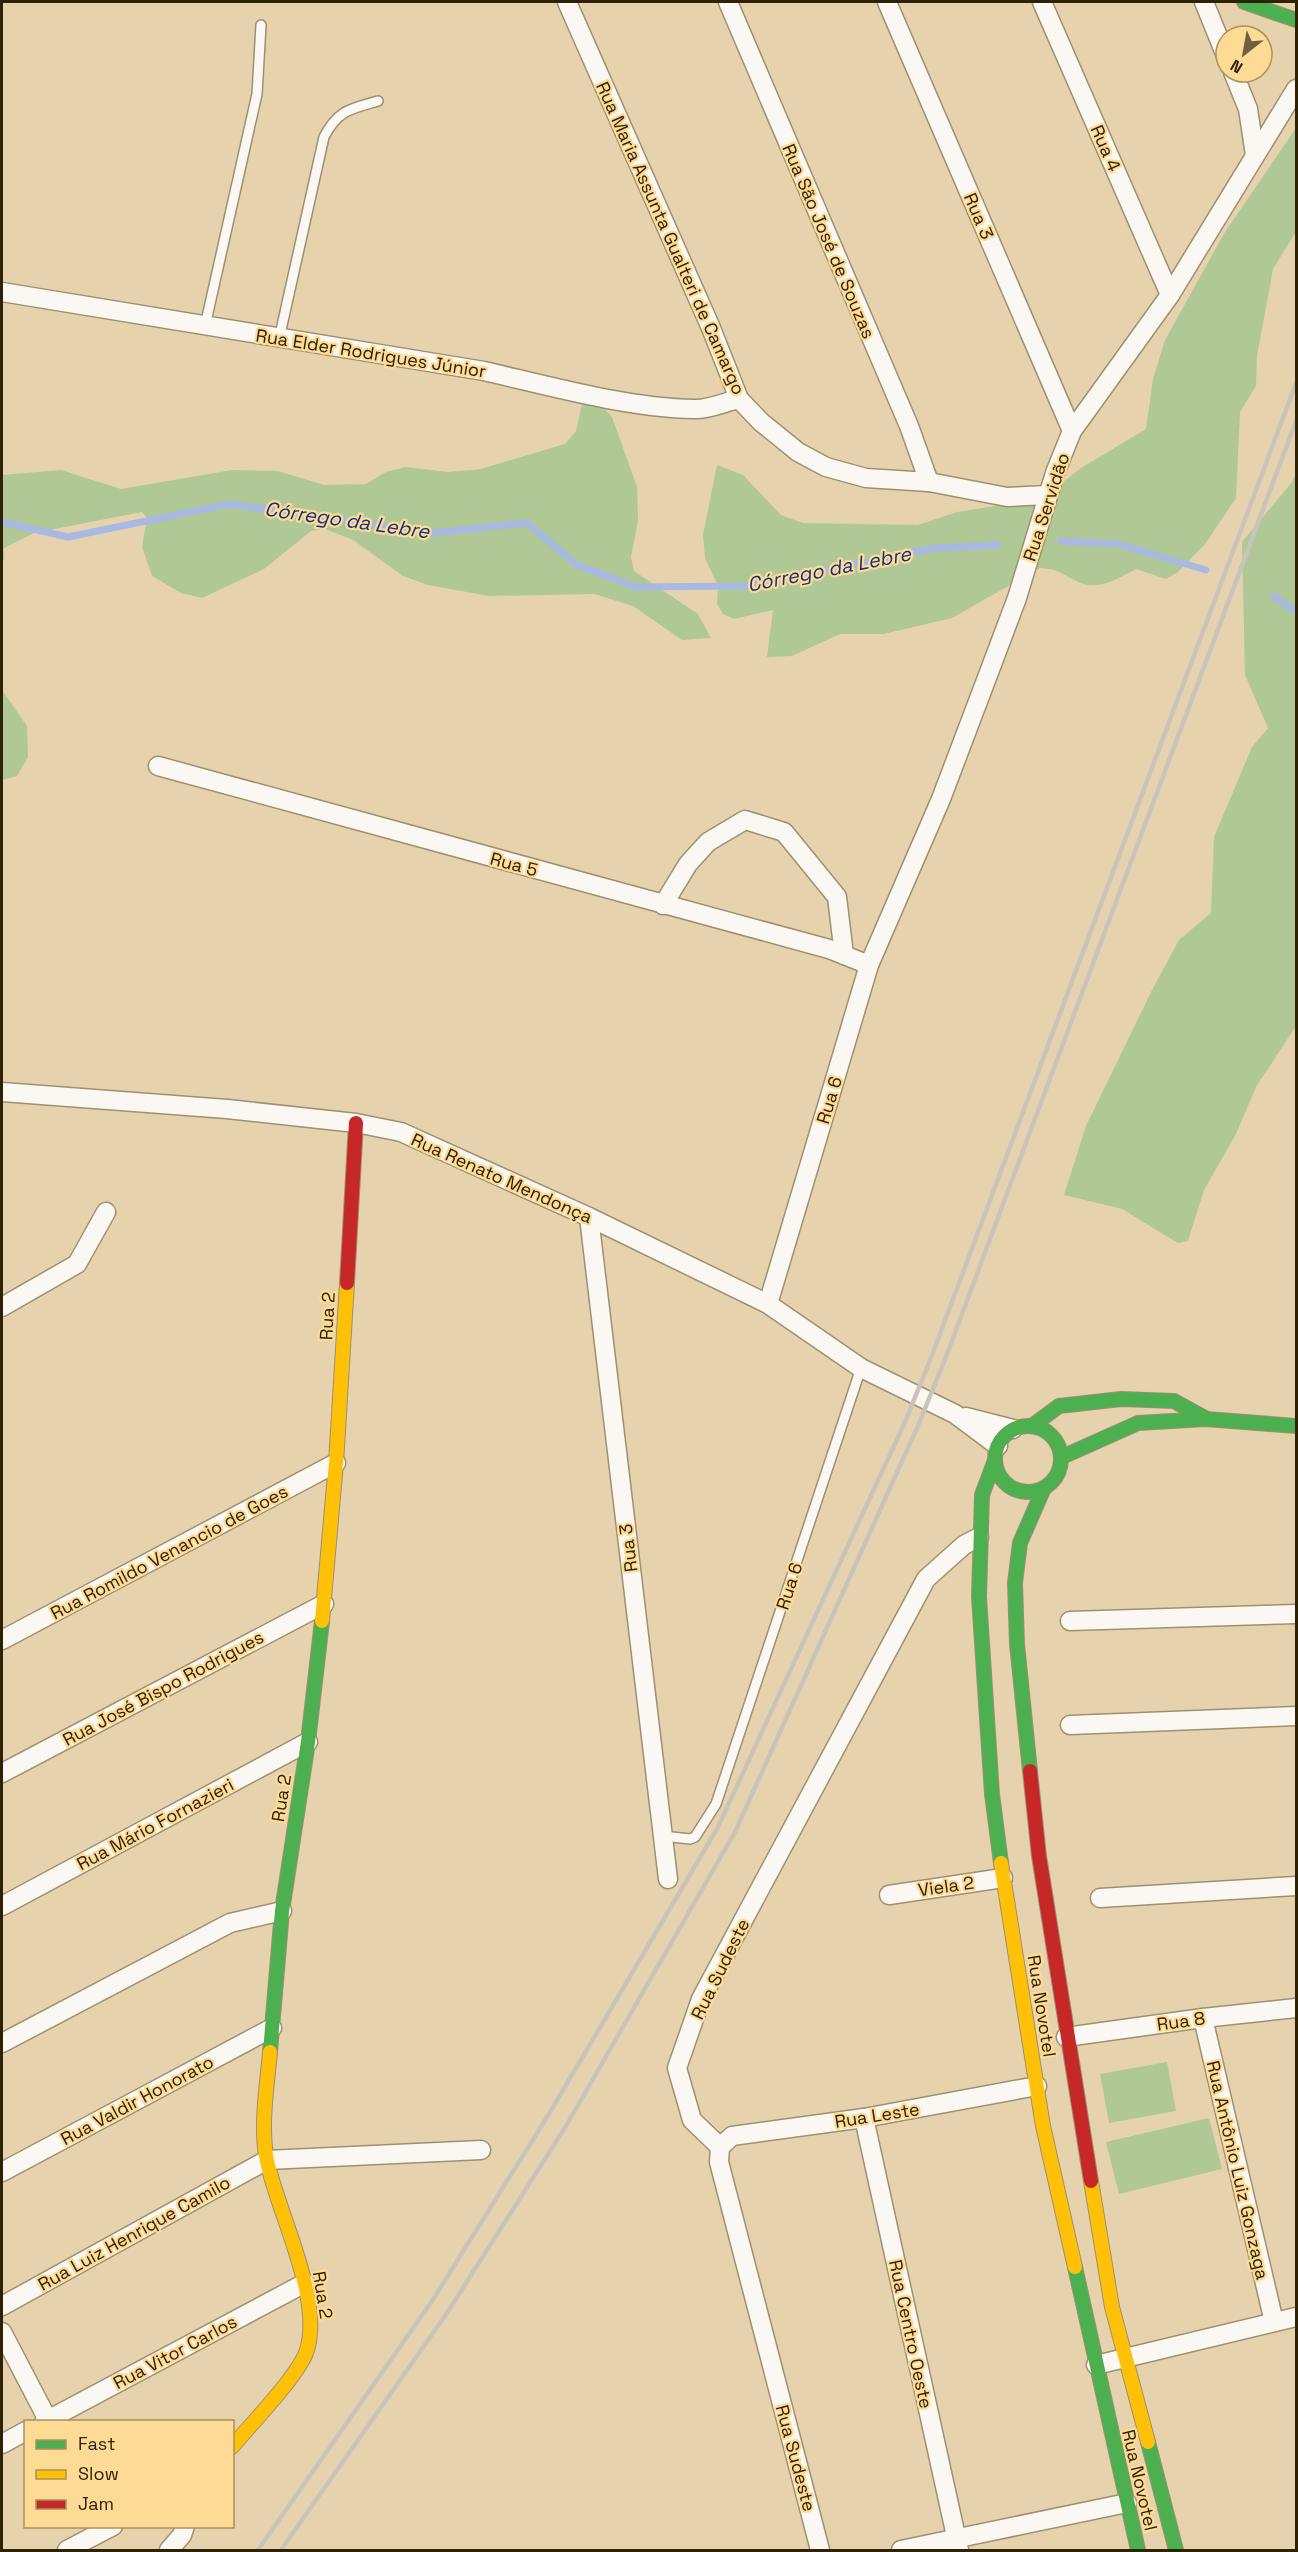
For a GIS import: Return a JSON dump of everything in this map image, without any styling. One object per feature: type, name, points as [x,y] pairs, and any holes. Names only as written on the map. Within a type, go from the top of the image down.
[{"type":"street","name":"Rua Maria Assunta Gualteri de Camargo","points":[[567,2],[711,328],[739,399],[761,422],[798,452],[826,467],[866,477],[928,482],[1007,497],[1048,495]]},
{"type":"street","name":"Rua São José de Souzas","points":[[728,2],[909,426],[928,482]]},
{"type":"street","name":"Rua 3","points":[[886,2],[1072,431]]},
{"type":"street","name":"Rua 4","points":[[1042,2],[1170,296]]},
{"type":"street","points":[[1204,2],[1214,27]]},
{"type":"street","points":[[1244,2],[1296,20]]},
{"type":"street","points":[[1238,84],[1248,109],[1255,154]]},
{"type":"street","name":"Rua Servidão","points":[[869,965],[941,799],[1017,598],[1048,495],[1072,431],[1170,296],[1296,88]]},
{"type":"street","name":"Rua Elder Rodrigues Júnior","points":[[2,292],[484,371],[572,391],[656,405],[697,410],[739,399]]},
{"type":"street","name":"Rua 5","points":[[158,766],[829,949],[869,965]]},
{"type":"street","points":[[663,905],[688,864],[708,842],[745,820],[784,832],[837,897],[844,955]]},
{"type":"street","name":"Rua 6","points":[[768,1304],[869,965]]},
{"type":"street","name":"Rua Renato Mendonça","points":[[2,1092],[227,1109],[356,1123],[401,1132],[589,1217],[768,1304],[861,1368],[956,1414],[1013,1429]]},
{"type":"street","name":"Rua 2","points":[[234,2445],[298,2368],[307,2352],[311,2333],[305,2283],[267,2160],[265,2117],[282,1911],[308,1742],[324,1604],[336,1463],[356,1123]]},
{"type":"street","points":[[2,1307],[77,1264],[106,1212]]},
{"type":"street","name":"Rua 3","points":[[589,1217],[668,1879]]},
{"type":"street","points":[[1032,1426],[1049,1432],[1056,1439],[1062,1457],[1058,1475],[1044,1488],[1026,1492],[1008,1485],[997,1470],[997,1453],[1007,1433],[1013,1429],[1032,1426],[1059,1406],[1121,1399],[1174,1401],[1206,1419]]},
{"type":"street","name":"Rua Renato Mendonça","points":[[956,1414],[997,1453]]},
{"type":"street","points":[[1062,1457],[1138,1423],[1206,1419],[1296,1426]]},
{"type":"street","name":"Rua Novotel","points":[[997,1453],[982,1495],[979,1537],[979,1597],[992,1794],[1003,1878],[1043,2126],[1138,2550]]},
{"type":"street","name":"Rua Romildo Venancio de Goes","points":[[2,1640],[336,1463]]},
{"type":"street","name":"Rua Novotel","points":[[1044,1488],[1020,1543],[1015,1583],[1017,1644],[1039,1856],[1066,2037],[1112,2307],[1176,2550]]},
{"type":"street","name":"Rua Sudeste","points":[[820,2550],[719,2162],[720,2146],[692,2120],[677,2068],[701,1999],[926,1579],[964,1545],[979,1537]]},
{"type":"street","name":"Rua José Bispo Rodrigues","points":[[2,1773],[324,1604]]},
{"type":"street","points":[[1070,1621],[1296,1614]]},
{"type":"street","points":[[1070,1725],[1296,1716]]},
{"type":"street","name":"Rua Mário Fornazieri","points":[[2,1906],[308,1742]]},
{"type":"street","name":"Viela 2","points":[[889,1895],[1003,1878]]},
{"type":"street","points":[[1100,1898],[1296,1886]]},
{"type":"street","points":[[2,2043],[230,1923],[282,1911]]},
{"type":"street","points":[[1022,1997],[1066,2037],[1037,2086]]},
{"type":"street","name":"Rua 8","points":[[1066,2037],[1296,2008]]},
{"type":"street","name":"Rua Antônio Luiz Gonzaga","points":[[1203,2018],[1274,2322]]},
{"type":"street","name":"Rua Valdir Honorato","points":[[2,2172],[272,2028]]},
{"type":"street","name":"Rua Leste","points":[[720,2146],[732,2136],[864,2118],[1037,2086]]},
{"type":"street","name":"Rua Centro Oeste","points":[[864,2118],[957,2544]]},
{"type":"street","points":[[267,2160],[481,2150]]},
{"type":"street","name":"Rua Luiz Henrique Camilo","points":[[2,2306],[267,2160]]},
{"type":"street","name":"Rua Vitor Carlos","points":[[49,2420],[305,2283]]},
{"type":"street","points":[[1096,2365],[1296,2317]]},
{"type":"street","points":[[2,2331],[46,2420]]},
{"type":"street","points":[[2,2444],[24,2432]]},
{"type":"street","points":[[901,2550],[957,2544],[1126,2503]]},
{"type":"street","points":[[68,2550],[107,2528]]},
{"type":"street","points":[[169,2550],[182,2535],[184,2528]]},
{"type":"lane","points":[[205,326],[257,94],[261,25]]},
{"type":"lane","points":[[279,339],[324,137],[331,124],[345,110],[378,101]]},
{"type":"lane","name":"Rua 6","points":[[663,1836],[690,1839],[695,1837],[716,1804],[861,1368]]},
{"type":"green space","points":[[1296,128],[1296,232],[1273,269],[1257,356],[1256,386],[1240,412],[1236,498],[1205,544],[1178,572],[1166,579],[1136,569],[1107,583],[1092,585],[1076,581],[1055,570],[1040,568],[952,618],[884,634],[840,634],[792,656],[767,657],[773,610],[734,619],[723,614],[717,604],[718,586],[705,558],[703,535],[717,465],[743,475],[781,515],[803,523],[918,525],[957,512],[1041,499],[1081,468],[1146,429],[1153,379],[1165,340],[1225,232]]},
{"type":"green space","points":[[596,400],[612,417],[637,487],[638,521],[631,557],[634,571],[698,614],[711,638],[682,640],[633,606],[594,594],[489,596],[428,585],[403,576],[353,540],[325,529],[311,531],[264,569],[202,598],[181,593],[152,576],[142,547],[147,518],[142,512],[34,533],[4,548],[4,560],[2,560],[2,475],[61,470],[121,489],[232,470],[278,471],[324,485],[366,484],[386,472],[405,467],[448,472],[481,469],[565,444],[576,431],[582,404]]},
{"type":"green space","points":[[1296,473],[1296,1026],[1256,1087],[1236,1134],[1204,1190],[1188,1241],[1178,1243],[1122,1209],[1064,1195],[1086,1126],[1152,990],[1179,940],[1211,913],[1214,837],[1252,747],[1268,728],[1245,675],[1242,542],[1292,482]]},
{"type":"green space","points":[[2,690],[27,726],[28,757],[17,776],[2,780]]},
{"type":"green space","points":[[1167,2062],[1176,2111],[1109,2123],[1100,2074]]},
{"type":"green space","points":[[1209,2118],[1222,2169],[1119,2194],[1106,2142]]},
{"type":"waterway","name":"Córrego da Lebre","points":[[2,522],[68,537],[229,504],[431,533],[527,523],[577,565],[636,587],[744,586],[936,548],[998,545]]},
{"type":"waterway","name":"Córrego da Lebre","points":[[1061,541],[1119,544],[1206,570]]},
{"type":"waterway","name":"Córrego da Lebre","points":[[1274,596],[1296,612]]},
{"type":"railway","points":[[258,2550],[432,2301],[549,2114],[718,1827],[905,1422],[931,1358],[1296,383]]},
{"type":"railway","points":[[281,2550],[445,2316],[566,2126],[735,1832],[917,1428],[944,1362],[1296,421]]},
{"type":"traffic: fast","points":[[1244,2],[1296,20]]},
{"type":"traffic: fast","points":[[1032,1426],[1059,1406],[1121,1399],[1174,1401],[1205,1418]]},
{"type":"traffic: fast","points":[[1062,1457],[1138,1423],[1206,1419],[1296,1426]]},
{"type":"traffic: fast","points":[[1028,1426],[1041,1429],[1051,1436],[1058,1446],[1061,1459],[1058,1472],[1051,1482],[1041,1489],[1028,1492],[1015,1489],[1005,1482],[998,1472],[995,1459],[998,1446],[1005,1436],[1015,1429],[1028,1426]]},
{"type":"traffic: fast","points":[[995,1460],[982,1495],[979,1597],[992,1794],[1001,1863]]},
{"type":"traffic: fast","points":[[1030,1771],[1017,1644],[1015,1583],[1020,1543],[1044,1488]]},
{"type":"traffic: fast","points":[[270,2052],[282,1911],[308,1742],[322,1621]]},
{"type":"traffic: fast","points":[[1075,2267],[1138,2550]]},
{"type":"traffic: fast","points":[[1148,2442],[1176,2550]]},
{"type":"traffic: slow","points":[[322,1621],[336,1463],[347,1283]]},
{"type":"traffic: slow","points":[[1001,1863],[1043,2126],[1075,2267]]},
{"type":"traffic: slow","points":[[234,2445],[274,2399],[303,2360],[310,2329],[309,2306],[304,2281],[273,2182],[265,2148],[265,2106],[270,2052]]},
{"type":"traffic: slow","points":[[1091,2181],[1112,2307],[1148,2442]]},
{"type":"traffic: jam","points":[[347,1283],[356,1123]]},
{"type":"traffic: jam","points":[[1030,1771],[1039,1856],[1091,2181]]}]
